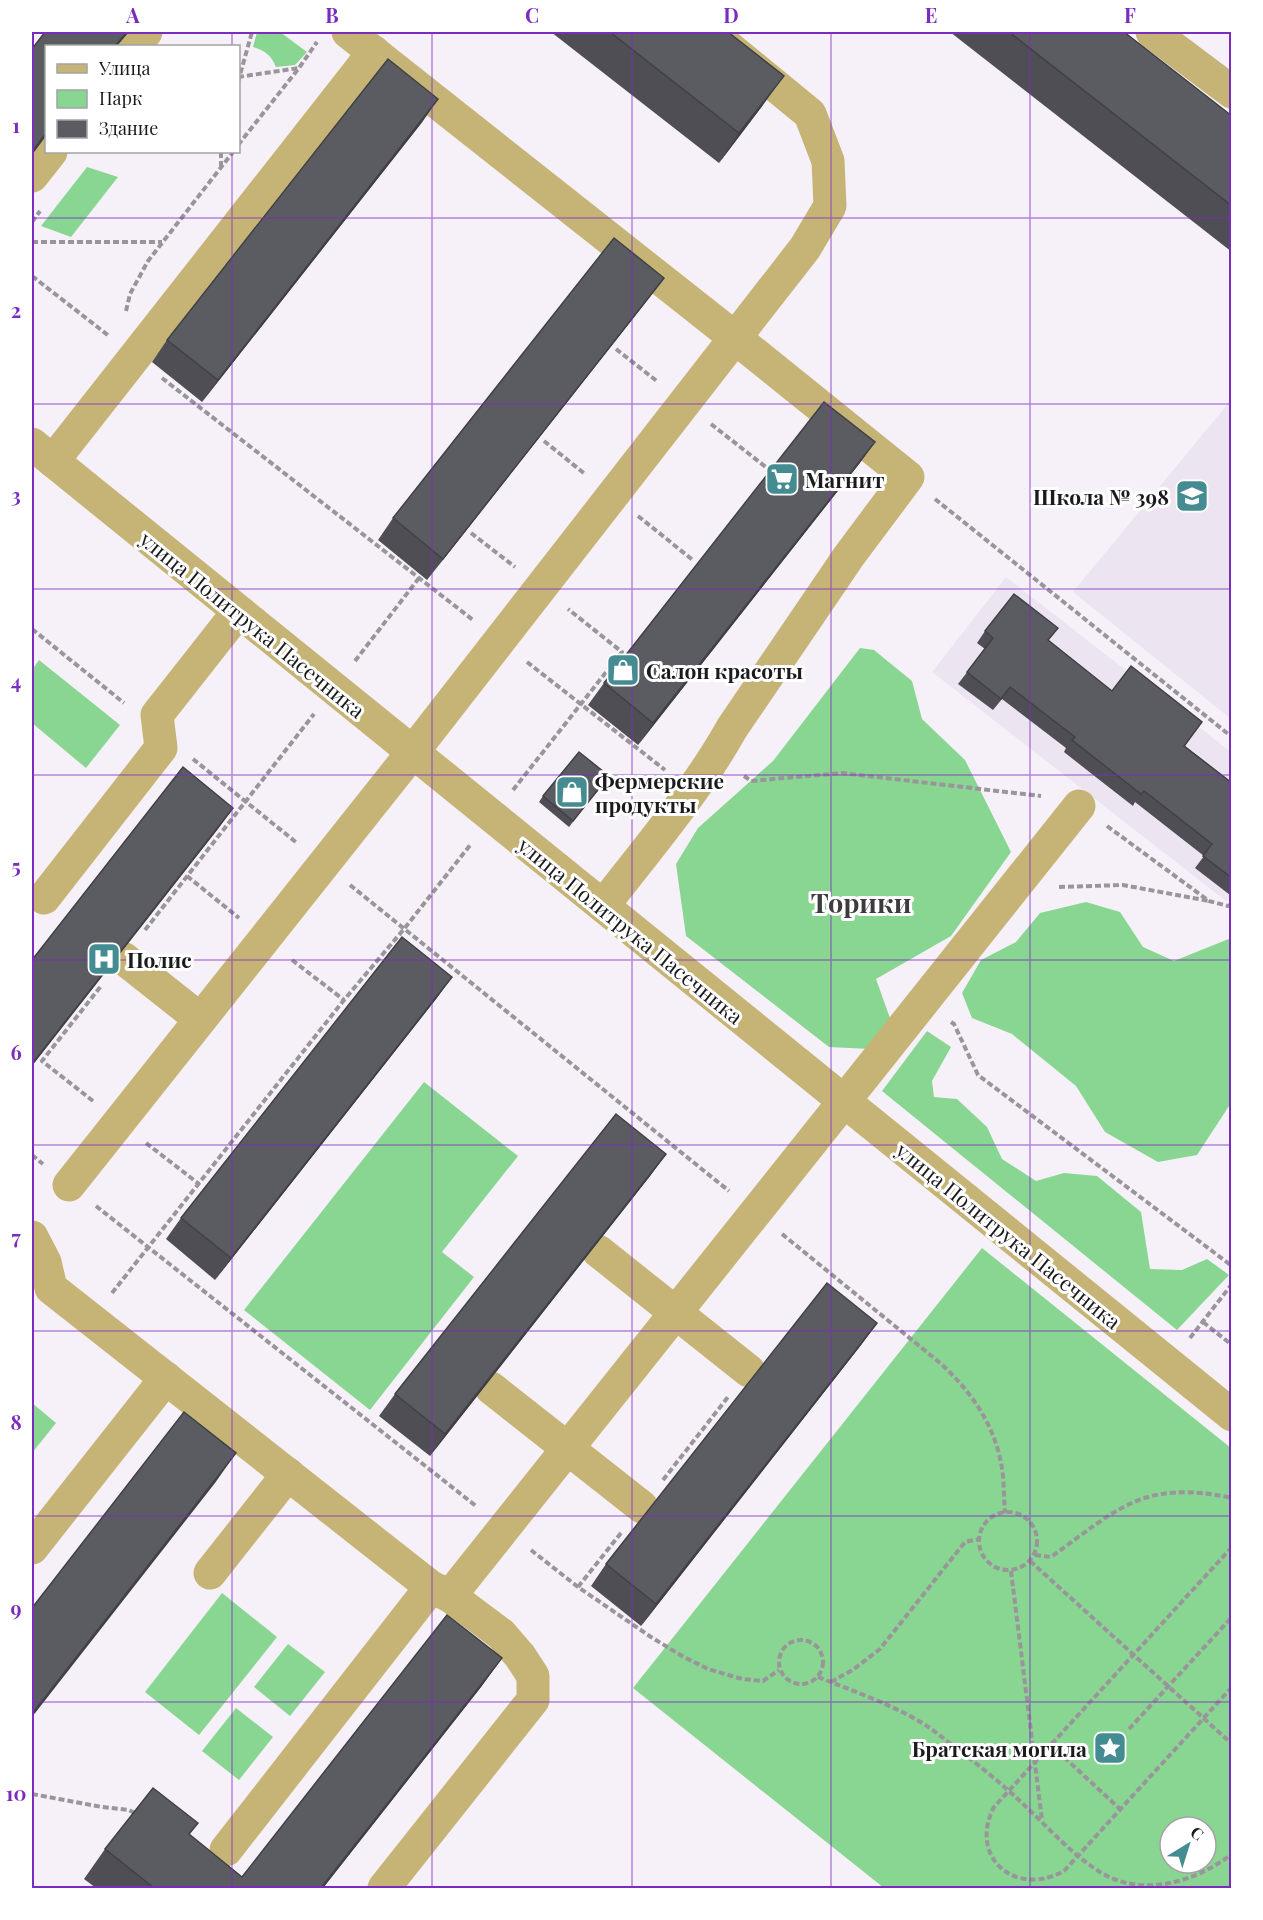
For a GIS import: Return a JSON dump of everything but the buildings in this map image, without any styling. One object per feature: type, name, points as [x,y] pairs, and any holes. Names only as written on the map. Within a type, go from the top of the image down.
[{"type":"street","points":[[135,45],[146,32]]},
{"type":"street","points":[[69,1185],[412,753],[805,248],[830,206],[828,161],[810,114],[743,41],[710,32]]},
{"type":"street","points":[[1152,32],[1232,92]]},
{"type":"street","points":[[333,36],[374,52],[908,477],[849,556],[732,728],[693,791],[603,906]]},
{"type":"street","points":[[42,453],[129,352],[374,52]]},
{"type":"street","points":[[32,176],[50,153]]},
{"type":"street","name":"улица Политрука Пасечника","points":[[42,453],[1232,1415]]},
{"type":"street","points":[[44,898],[161,748],[157,715],[238,612]]},
{"type":"street","points":[[226,1850],[441,1592],[504,1529],[1079,806]]},
{"type":"street","points":[[123,958],[200,1019]]},
{"type":"street","points":[[32,1237],[45,1262],[51,1288],[441,1592],[501,1634],[533,1676],[533,1700],[384,1888]]},
{"type":"street","points":[[598,1251],[749,1371]]},
{"type":"street","points":[[32,1548],[166,1378]]},
{"type":"street","points":[[491,1388],[642,1507]]},
{"type":"street","points":[[210,1573],[288,1474]]},
{"type":"path","points":[[240,74],[252,32]]},
{"type":"path","points":[[240,142],[299,68],[333,36]]},
{"type":"path","points":[[240,78],[299,68]]},
{"type":"path","points":[[221,153],[221,168]]},
{"type":"path","points":[[129,352],[130,337],[126,309],[130,294],[148,261],[232,153]]},
{"type":"path","points":[[32,242],[162,242]]},
{"type":"path","points":[[32,276],[693,791]]},
{"type":"path","points":[[908,477],[1232,737]]},
{"type":"path","points":[[42,1060],[419,578]]},
{"type":"path","points":[[32,628],[960,1381],[978,1404],[991,1429],[999,1452],[1005,1513]]},
{"type":"path","points":[[510,794],[581,704]]},
{"type":"path","points":[[716,756],[751,781],[842,773],[1068,799],[1209,901]]},
{"type":"path","points":[[91,1319],[475,839]]},
{"type":"path","points":[[1013,889],[1123,885],[1228,906],[1232,904]]},
{"type":"path","points":[[924,1000],[954,1024],[978,1076],[1232,1266]]},
{"type":"path","points":[[32,1155],[578,1587],[651,1637],[708,1670],[763,1682],[780,1670]]},
{"type":"path","points":[[1169,1364],[1232,1284]]},
{"type":"path","points":[[1203,1322],[1232,1345]]},
{"type":"path","points":[[1035,1555],[1051,1557],[1120,1508],[1149,1496],[1189,1491],[1232,1498]]},
{"type":"path","points":[[999,1513],[1005,1513],[1022,1515],[1031,1522],[1037,1532],[1038,1544],[1035,1555],[1030,1561],[1011,1571],[995,1567],[986,1560],[980,1550],[979,1539],[982,1528],[989,1519],[999,1513]]},
{"type":"path","points":[[831,1682],[854,1669],[880,1649],[965,1542],[979,1539]]},
{"type":"path","points":[[1232,1546],[994,1807],[986,1832],[988,1848],[996,1863],[1008,1874],[1023,1880],[1040,1881],[1064,1870],[1232,1687]]},
{"type":"path","points":[[1030,1561],[1232,1744]]},
{"type":"path","points":[[1011,1571],[1042,1821]]},
{"type":"path","points":[[1129,1729],[1232,1617]]},
{"type":"path","points":[[805,1640],[815,1645],[822,1654],[823,1666],[819,1677],[809,1684],[797,1685],[786,1680],[780,1670],[778,1658],[783,1648],[793,1641],[805,1640]]},
{"type":"path","points":[[819,1677],[922,1724],[1009,1791],[1096,1870],[1110,1877],[1132,1884],[1154,1885],[1179,1882],[1197,1876],[1232,1854]]},
{"type":"path","points":[[1051,1745],[1120,1809]]},
{"type":"path","points":[[32,1794],[129,1810],[139,1816]]},
{"type":"shaded area","name":"Школа № 398","points":[[1231,400],[1231,719],[1073,592]]},
{"type":"shaded area","points":[[1006,577],[1231,752],[1231,898],[1226,901],[932,672]]},
{"type":"green space","points":[[257,32],[280,32],[307,52],[295,65],[276,67],[267,54],[253,47]]},
{"type":"green space","points":[[87,167],[118,177],[71,237],[41,226]]},
{"type":"green space","points":[[860,648],[874,650],[912,681],[922,719],[965,760],[1011,852],[951,936],[876,979],[891,1021],[870,1049],[829,1047],[686,936],[676,864],[698,828],[773,761]]},
{"type":"green space","points":[[39,660],[120,725],[86,768],[32,723],[32,670]]},
{"type":"green space","points":[[1086,902],[1120,912],[1143,947],[1174,961],[1231,938],[1231,1103],[1197,1155],[1158,1162],[1105,1132],[1076,1086],[1012,1034],[972,1018],[962,993],[981,960],[1016,942],[1040,913]]},
{"type":"green space","points":[[927,1031],[951,1047],[932,1081],[934,1097],[957,1099],[987,1127],[1002,1159],[1036,1181],[1064,1173],[1097,1176],[1141,1212],[1150,1269],[1182,1270],[1207,1259],[1229,1275],[1177,1330],[882,1091]]},
{"type":"green space","points":[[424,1082],[518,1156],[442,1252],[474,1277],[370,1410],[244,1310]]},
{"type":"green space","points":[[982,1248],[1231,1448],[1231,1888],[884,1888],[633,1688]]},
{"type":"green space","points":[[32,1403],[56,1423],[32,1453]]},
{"type":"green space","points":[[222,1593],[277,1637],[199,1735],[145,1692]]},
{"type":"green space","points":[[288,1644],[325,1672],[290,1716],[254,1687]]},
{"type":"green space","points":[[236,1708],[273,1737],[239,1780],[202,1751]]},
{"type":"place","name":"Магнит","points":[[782,479]]},
{"type":"place","name":"Школа № 398","points":[[1192,496]]},
{"type":"place","name":"Салон красоты","points":[[623,670]]},
{"type":"place","name":"Фермерские продукты","points":[[572,792]]},
{"type":"place","name":"Полис","points":[[104,959]]},
{"type":"place","name":"Братская могила","points":[[1110,1748]]},
{"type":"district","name":"Торики","points":[[861,902]]}]
